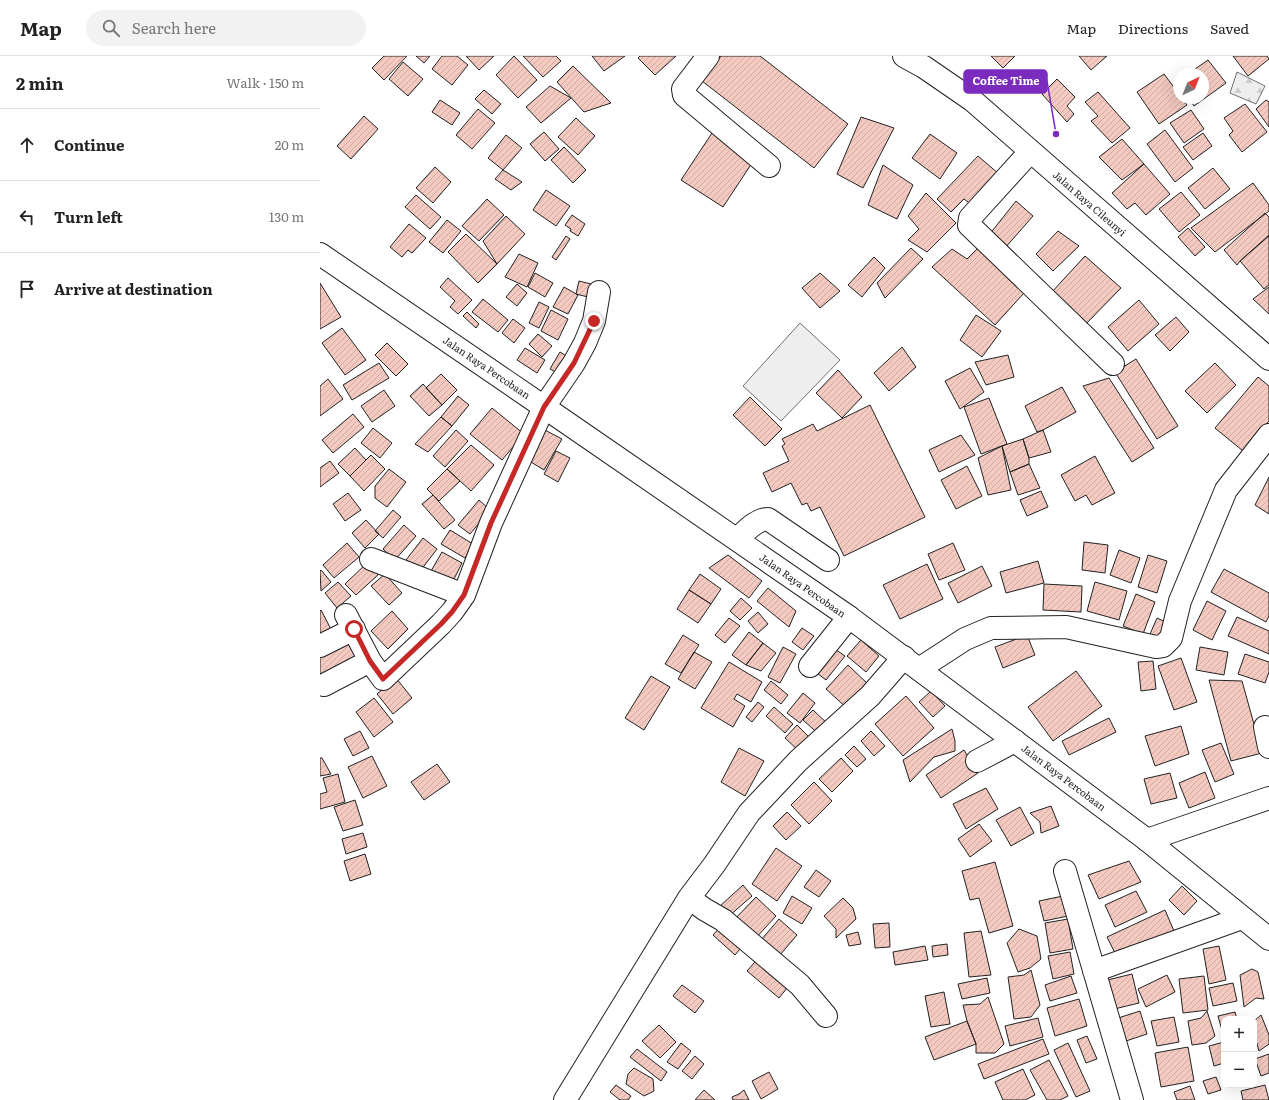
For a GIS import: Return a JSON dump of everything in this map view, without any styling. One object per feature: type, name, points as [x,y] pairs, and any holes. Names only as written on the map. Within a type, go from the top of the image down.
[{"type":"main road","points":[[708,56],[683,88],[684,95],[769,166]]},
{"type":"main road","name":"Jalan Raya Cileunyi","points":[[904,56],[928,62],[1269,359]]},
{"type":"main road","points":[[1030,152],[970,218],[969,225],[1113,364]]},
{"type":"main road","name":"Jalan Raya Percobaan","points":[[320,254],[849,617],[1147,840],[1269,939]]},
{"type":"main road","points":[[320,646],[350,622],[370,661],[383,679],[452,612],[464,595],[491,523],[544,407],[574,363],[584,343],[594,321],[599,292]]},
{"type":"main road","points":[[564,1100],[689,898],[714,865],[749,813],[798,761],[870,696],[912,663],[992,628],[1066,627],[1156,647],[1163,646],[1171,638],[1180,601],[1226,490],[1269,435]]},
{"type":"main road","points":[[737,539],[757,522],[768,519],[828,560]]},
{"type":"main road","points":[[371,559],[464,595]]},
{"type":"main road","points":[[810,666],[849,617]]},
{"type":"main road","points":[[324,685],[370,661]]},
{"type":"main road","points":[[977,761],[1015,741]]},
{"type":"main road","points":[[1147,840],[1269,798]]},
{"type":"main road","points":[[1066,870],[1132,1100]]},
{"type":"main road","points":[[689,898],[723,920],[800,985],[826,1016]]},
{"type":"main road","points":[[1094,971],[1242,918]]},
{"type":"green space","points":[[1237,72],[1265,86],[1256,104],[1230,93]]},
{"type":"green space","points":[[800,323],[840,360],[781,421],[743,386]]},
{"type":"building","points":[[384,56],[407,56],[384,80],[372,68]]},
{"type":"building","points":[[416,56],[430,56],[424,63]]},
{"type":"building","points":[[442,56],[457,56],[468,65],[452,85],[432,69]]},
{"type":"building","points":[[466,56],[494,56],[479,70]]},
{"type":"building","points":[[514,56],[537,80],[518,98],[496,75]]},
{"type":"building","points":[[523,56],[556,56],[561,61],[543,77]]},
{"type":"building","points":[[592,56],[625,56],[604,71]]},
{"type":"building","points":[[640,56],[676,56],[655,75],[638,58]]},
{"type":"building","points":[[721,56],[760,56],[848,124],[814,168],[702,81]]},
{"type":"building","points":[[991,56],[1015,56],[1003,68]]},
{"type":"building","points":[[1079,56],[1107,56],[1091,70]]},
{"type":"building","points":[[1233,56],[1267,56],[1269,59],[1248,76]]},
{"type":"building","points":[[1208,60],[1226,83],[1209,95],[1209,68],[1197,68]]},
{"type":"building","points":[[403,62],[423,79],[408,96],[389,79]]},
{"type":"building","points":[[573,66],[611,103],[584,112],[557,82]]},
{"type":"building","points":[[1164,74],[1173,86],[1173,104],[1187,105],[1159,124],[1137,92]]},
{"type":"building","points":[[1057,79],[1075,97],[1067,106],[1074,114],[1067,122],[1042,94]]},
{"type":"building","points":[[550,86],[571,98],[541,123],[526,107]]},
{"type":"building","points":[[484,90],[501,104],[492,114],[475,99]]},
{"type":"building","points":[[1098,92],[1130,128],[1112,143],[1091,121],[1098,116],[1085,102]]},
{"type":"building","points":[[440,100],[460,113],[452,125],[432,112]]},
{"type":"building","points":[[1266,100],[1269,102],[1269,127],[1256,109]]},
{"type":"building","points":[[1245,104],[1267,132],[1242,152],[1229,135],[1233,131],[1224,118]]},
{"type":"building","points":[[478,109],[495,123],[472,149],[456,135]]},
{"type":"building","points":[[1191,110],[1204,129],[1184,143],[1170,123]]},
{"type":"building","points":[[364,116],[378,129],[351,159],[337,146]]},
{"type":"building","points":[[861,117],[894,128],[863,188],[837,174]]},
{"type":"building","points":[[576,118],[595,136],[578,155],[558,137]]},
{"type":"building","points":[[1165,130],[1193,168],[1175,182],[1147,144]]},
{"type":"building","points":[[544,132],[559,149],[545,161],[530,144]]},
{"type":"building","points":[[712,133],[754,160],[723,207],[681,180]]},
{"type":"building","points":[[1203,133],[1212,146],[1193,160],[1183,147]]},
{"type":"building","points":[[930,134],[957,153],[940,179],[912,158]]},
{"type":"building","points":[[506,135],[522,148],[503,170],[488,158]]},
{"type":"building","points":[[1122,139],[1144,164],[1122,180],[1099,157]]},
{"type":"building","points":[[564,147],[586,170],[573,183],[551,160]]},
{"type":"building","points":[[978,156],[999,174],[973,206],[964,199],[951,212],[937,199]]},
{"type":"building","points":[[1144,164],[1170,194],[1146,215],[1135,203],[1127,209],[1112,193]]},
{"type":"building","points":[[883,165],[913,185],[897,219],[868,205]]},
{"type":"building","points":[[435,167],[451,182],[433,203],[416,188]]},
{"type":"building","points":[[1213,168],[1230,189],[1205,209],[1188,188]]},
{"type":"building","points":[[503,170],[522,182],[511,190],[495,179]]},
{"type":"building","points":[[1253,183],[1269,205],[1269,211],[1215,252],[1191,228]]},
{"type":"building","points":[[546,190],[570,206],[556,226],[533,210]]},
{"type":"building","points":[[1181,192],[1200,215],[1179,232],[1159,209]]},
{"type":"building","points":[[926,193],[956,223],[927,252],[908,240],[919,229],[908,216]]},
{"type":"building","points":[[416,195],[441,217],[430,229],[405,207]]},
{"type":"building","points":[[487,199],[504,215],[479,241],[462,226]]},
{"type":"building","points":[[1016,201],[1033,216],[1005,248],[989,235]]},
{"type":"building","points":[[1265,213],[1269,217],[1269,235],[1237,265],[1224,250]]},
{"type":"building","points":[[572,215],[585,224],[578,236],[570,231],[571,229],[565,225]]},
{"type":"building","points":[[506,216],[525,234],[497,264],[483,241]]},
{"type":"building","points":[[447,220],[461,231],[443,253],[429,242]]},
{"type":"building","points":[[409,224],[426,238],[412,253],[408,250],[402,257],[390,247]]},
{"type":"building","points":[[1188,228],[1205,247],[1195,256],[1178,237]]},
{"type":"building","points":[[1058,231],[1079,246],[1053,271],[1036,254]]},
{"type":"building","points":[[466,234],[497,264],[478,283],[448,252]]},
{"type":"building","points":[[566,236],[570,239],[556,260],[552,257]]},
{"type":"building","points":[[1269,236],[1269,285],[1264,289],[1240,261]]},
{"type":"building","points":[[980,246],[1024,293],[995,325],[932,267],[952,249],[967,259]]},
{"type":"building","points":[[911,248],[923,259],[885,298],[877,283]]},
{"type":"building","points":[[519,254],[538,263],[527,287],[505,277]]},
{"type":"building","points":[[1085,256],[1121,288],[1085,325],[1051,293]]},
{"type":"building","points":[[874,257],[885,268],[862,297],[848,285]]},
{"type":"building","points":[[535,273],[553,283],[545,297],[528,287]]},
{"type":"building","points":[[820,273],[840,291],[820,308],[802,288]]},
{"type":"building","points":[[448,278],[472,300],[458,314],[450,307],[455,301],[440,287]]},
{"type":"building","points":[[579,281],[591,284],[588,297],[576,294]]},
{"type":"building","points":[[320,283],[341,317],[320,329]]},
{"type":"building","points":[[517,284],[527,293],[517,306],[506,297]]},
{"type":"building","points":[[564,287],[578,295],[568,314],[553,307]]},
{"type":"building","points":[[1269,287],[1269,314],[1253,299]]},
{"type":"building","points":[[483,299],[508,320],[498,332],[472,312]]},
{"type":"building","points":[[1139,300],[1159,324],[1128,351],[1108,327]]},
{"type":"building","points":[[539,302],[549,307],[539,328],[529,323]]},
{"type":"building","points":[[551,310],[568,319],[558,340],[541,331]]},
{"type":"building","points":[[467,312],[479,324],[476,328],[463,316]]},
{"type":"building","points":[[976,315],[1001,331],[982,357],[960,340]]},
{"type":"building","points":[[1176,317],[1189,332],[1170,351],[1155,335]]},
{"type":"building","points":[[513,319],[525,328],[514,343],[502,333]]},
{"type":"building","points":[[342,328],[366,360],[345,375],[322,343]]},
{"type":"building","points":[[538,334],[552,346],[542,357],[529,344]]},
{"type":"building","points":[[387,343],[408,364],[396,376],[375,355]]},
{"type":"building","points":[[902,347],[916,367],[889,391],[874,373]]},
{"type":"building","points":[[525,348],[545,360],[537,373],[517,360]]},
{"type":"building","points":[[560,352],[568,357],[559,374],[550,369]]},
{"type":"building","points":[[1008,355],[1014,377],[986,385],[975,362]]},
{"type":"building","points":[[1136,359],[1178,426],[1157,439],[1115,372]]},
{"type":"building","points":[[379,363],[389,378],[352,400],[343,385]]},
{"type":"building","points":[[1215,363],[1236,385],[1207,413],[1185,391]]},
{"type":"building","points":[[970,368],[984,392],[960,409],[945,381]]},
{"type":"building","points":[[838,370],[862,397],[842,418],[816,393]]},
{"type":"building","points":[[441,374],[457,390],[442,405],[426,388]]},
{"type":"building","points":[[1258,377],[1269,386],[1269,421],[1243,451],[1215,428]]},
{"type":"building","points":[[1109,378],[1154,448],[1132,462],[1083,386]]},
{"type":"building","points":[[328,379],[343,399],[320,416],[320,386]]},
{"type":"building","points":[[423,384],[442,405],[429,416],[410,396]]},
{"type":"building","points":[[1062,387],[1076,412],[1037,432],[1025,406]]},
{"type":"building","points":[[384,390],[395,406],[372,422],[361,406]]},
{"type":"building","points":[[458,396],[469,405],[452,426],[441,417]]},
{"type":"building","points":[[750,397],[782,429],[765,446],[733,415]]},
{"type":"building","points":[[989,398],[1007,444],[981,454],[964,407]]},
{"type":"building","points":[[870,405],[925,517],[844,556],[820,507],[811,511],[807,503],[802,505],[791,483],[772,492],[763,473],[789,461],[782,446],[785,444],[782,439],[813,424],[817,431]]},
{"type":"building","points":[[492,408],[524,434],[502,460],[470,434]]},
{"type":"building","points":[[353,414],[364,427],[333,453],[322,440]]},
{"type":"building","points":[[441,417],[452,426],[428,452],[415,444]]},
{"type":"building","points":[[373,428],[392,443],[380,458],[361,443]]},
{"type":"building","points":[[543,429],[562,439],[544,470],[526,459]]},
{"type":"building","points":[[456,430],[468,441],[445,467],[433,456]]},
{"type":"building","points":[[1043,430],[1051,452],[1029,458],[1023,439]]},
{"type":"building","points":[[961,435],[975,455],[939,472],[929,450]]},
{"type":"building","points":[[1023,439],[1029,458],[1029,464],[1010,472],[1002,446]]},
{"type":"building","points":[[471,445],[494,465],[471,491],[447,469]]},
{"type":"building","points":[[1002,446],[1011,490],[988,495],[978,458]]},
{"type":"building","points":[[355,448],[366,460],[350,476],[338,464]]},
{"type":"building","points":[[556,451],[570,458],[558,482],[544,474]]},
{"type":"building","points":[[371,455],[385,469],[364,491],[350,476]]},
{"type":"building","points":[[1095,456],[1115,493],[1092,505],[1086,495],[1075,501],[1061,475]]},
{"type":"building","points":[[330,461],[339,473],[320,487],[320,468]]},
{"type":"building","points":[[1029,464],[1040,488],[1018,495],[1010,472]]},
{"type":"building","points":[[967,466],[982,496],[956,509],[941,480]]},
{"type":"building","points":[[389,469],[406,482],[387,507],[375,498],[375,486]]},
{"type":"building","points":[[447,469],[460,481],[439,501],[427,489]]},
{"type":"building","points":[[1269,477],[1269,514],[1255,505]]},
{"type":"building","points":[[1041,491],[1048,507],[1027,516],[1020,500]]},
{"type":"building","points":[[348,493],[361,510],[345,521],[333,504]]},
{"type":"building","points":[[433,495],[455,520],[444,529],[422,504]]},
{"type":"building","points":[[479,500],[490,510],[470,534],[458,525]]},
{"type":"building","points":[[393,510],[401,517],[383,538],[375,531]]},
{"type":"building","points":[[366,520],[379,534],[365,548],[352,533]]},
{"type":"building","points":[[404,525],[416,536],[395,560],[383,549]]},
{"type":"building","points":[[450,530],[473,544],[465,558],[441,544]]},
{"type":"building","points":[[423,538],[437,549],[421,570],[406,560]]},
{"type":"building","points":[[1084,542],[1108,545],[1105,573],[1082,570]]},
{"type":"building","points":[[347,543],[359,557],[334,578],[323,565]]},
{"type":"building","points":[[953,543],[965,570],[939,580],[928,554]]},
{"type":"building","points":[[1119,550],[1140,558],[1131,583],[1110,575]]},
{"type":"building","points":[[442,552],[462,563],[452,583],[431,571]]},
{"type":"building","points":[[728,555],[762,581],[749,598],[709,568]]},
{"type":"building","points":[[1148,555],[1167,561],[1157,593],[1138,587]]},
{"type":"building","points":[[1038,561],[1044,583],[1006,593],[1000,572]]},
{"type":"building","points":[[368,562],[379,574],[356,595],[345,584]]},
{"type":"building","points":[[927,564],[943,599],[900,619],[883,585]]},
{"type":"building","points":[[982,566],[992,586],[958,603],[948,583]]},
{"type":"building","points":[[1224,569],[1269,593],[1269,616],[1266,622],[1211,592]]},
{"type":"building","points":[[321,570],[331,582],[321,591],[320,571]]},
{"type":"building","points":[[385,574],[402,593],[389,605],[371,586]]},
{"type":"building","points":[[700,574],[721,589],[711,604],[689,590]]},
{"type":"building","points":[[338,582],[351,596],[337,608],[325,593]]},
{"type":"building","points":[[1095,582],[1127,591],[1119,620],[1087,611]]},
{"type":"building","points":[[1044,584],[1082,586],[1081,612],[1043,610]]},
{"type":"building","points":[[768,588],[796,611],[789,627],[757,601]]},
{"type":"building","points":[[689,590],[711,604],[698,623],[677,609]]},
{"type":"building","points":[[1136,594],[1155,602],[1143,634],[1123,626]]},
{"type":"building","points":[[741,598],[752,608],[740,620],[730,611]]},
{"type":"building","points":[[1207,601],[1226,611],[1212,640],[1193,630]]},
{"type":"building","points":[[321,610],[333,633],[320,639],[320,611]]},
{"type":"building","points":[[392,611],[408,629],[388,649],[371,631]]},
{"type":"building","points":[[758,612],[768,624],[758,633],[748,621]]},
{"type":"building","points":[[1237,617],[1269,631],[1269,654],[1228,636]]},
{"type":"building","points":[[729,618],[740,626],[725,643],[715,635]]},
{"type":"building","points":[[1157,618],[1174,626],[1167,641],[1150,634]]},
{"type":"building","points":[[802,628],[814,636],[803,650],[792,642]]},
{"type":"building","points":[[749,632],[763,643],[746,665],[732,655]]},
{"type":"building","points":[[683,635],[699,645],[681,673],[665,664]]},
{"type":"building","points":[[1027,635],[1035,655],[1003,668],[995,647]]},
{"type":"building","points":[[350,636],[363,657],[320,680],[320,650]]},
{"type":"building","points":[[861,640],[879,656],[866,672],[847,656]]},
{"type":"building","points":[[763,643],[776,653],[761,671],[746,665]]},
{"type":"building","points":[[783,647],[796,654],[780,683],[768,677]]},
{"type":"building","points":[[832,647],[845,656],[826,680],[813,670]]},
{"type":"building","points":[[1200,647],[1228,652],[1224,675],[1196,670]]},
{"type":"building","points":[[694,652],[712,662],[695,689],[678,679]]},
{"type":"building","points":[[1245,654],[1269,662],[1269,672],[1265,683],[1238,674]]},
{"type":"building","points":[[1181,658],[1197,702],[1174,710],[1158,666]]},
{"type":"building","points":[[1153,661],[1156,689],[1141,691],[1138,662]]},
{"type":"building","points":[[729,662],[762,682],[751,702],[737,694],[734,699],[745,706],[733,727],[701,708]]},
{"type":"building","points":[[848,665],[871,687],[849,710],[826,689]]},
{"type":"building","points":[[1076,671],[1102,706],[1053,741],[1028,707]]},
{"type":"building","points":[[651,676],[670,687],[644,730],[625,718]]},
{"type":"building","points":[[396,678],[412,698],[393,714],[377,694]]},
{"type":"building","points":[[1209,680],[1242,681],[1262,753],[1231,761]]},
{"type":"building","points":[[771,681],[788,695],[781,704],[764,690]]},
{"type":"building","points":[[931,691],[945,706],[933,717],[919,702]]},
{"type":"building","points":[[803,693],[815,703],[800,723],[787,713]]},
{"type":"building","points":[[906,696],[934,728],[903,756],[875,724]]},
{"type":"building","points":[[374,698],[393,722],[374,737],[356,712]]},
{"type":"building","points":[[758,702],[764,707],[752,722],[746,717]]},
{"type":"building","points":[[774,707],[793,724],[785,733],[766,716]]},
{"type":"building","points":[[813,710],[831,727],[822,737],[803,720]]},
{"type":"building","points":[[1109,718],[1116,732],[1069,755],[1062,741]]},
{"type":"building","points":[[797,725],[812,740],[800,752],[785,738]]},
{"type":"building","points":[[1181,726],[1189,754],[1155,766],[1145,736]]},
{"type":"building","points":[[952,729],[955,741],[955,751],[934,757],[910,782],[903,760]]},
{"type":"building","points":[[360,731],[369,748],[353,756],[344,739]]},
{"type":"building","points":[[871,731],[885,746],[874,756],[861,741]]},
{"type":"building","points":[[1221,743],[1234,774],[1215,782],[1202,750]]},
{"type":"building","points":[[854,746],[866,759],[857,767],[845,755]]},
{"type":"building","points":[[739,748],[764,761],[745,796],[721,782]]},
{"type":"building","points":[[964,750],[978,773],[941,798],[926,775]]},
{"type":"building","points":[[372,756],[387,786],[363,798],[348,767]]},
{"type":"building","points":[[320,758],[322,758],[331,774],[320,776]]},
{"type":"building","points":[[841,758],[853,771],[832,792],[819,779]]},
{"type":"building","points":[[437,764],[450,782],[424,800],[411,782]]},
{"type":"building","points":[[1205,772],[1215,798],[1189,808],[1179,783]]},
{"type":"building","points":[[1170,773],[1177,798],[1151,804],[1144,779]]},
{"type":"building","points":[[338,774],[345,802],[320,809],[320,794],[327,792],[323,778]]},
{"type":"building","points":[[814,782],[832,801],[809,824],[791,805]]},
{"type":"building","points":[[986,788],[998,809],[966,829],[953,804]]},
{"type":"building","points":[[355,800],[363,825],[343,831],[334,807]]},
{"type":"building","points":[[1051,806],[1059,826],[1041,833],[1040,822],[1030,813]]},
{"type":"building","points":[[1020,807],[1034,833],[1011,846],[996,820]]},
{"type":"building","points":[[787,812],[801,826],[786,840],[773,826]]},
{"type":"building","points":[[979,824],[992,841],[970,857],[958,839]]},
{"type":"building","points":[[363,833],[367,847],[346,854],[342,839]]},
{"type":"building","points":[[776,848],[802,866],[777,901],[752,884]]},
{"type":"building","points":[[365,854],[371,874],[350,881],[344,861]]},
{"type":"building","points":[[1129,861],[1141,882],[1099,899],[1088,875]]},
{"type":"building","points":[[995,862],[1013,926],[989,933],[979,898],[970,900],[962,871]]},
{"type":"building","points":[[816,870],[831,881],[819,897],[804,887]]},
{"type":"building","points":[[743,885],[752,896],[729,916],[720,906]]},
{"type":"building","points":[[1182,886],[1197,901],[1184,915],[1169,900]]},
{"type":"building","points":[[1136,891],[1147,912],[1115,927],[1105,905]]},
{"type":"building","points":[[792,896],[812,908],[802,924],[783,913]]},
{"type":"building","points":[[1063,896],[1068,916],[1044,921],[1039,901]]},
{"type":"building","points":[[756,897],[776,916],[754,940],[734,920]]},
{"type":"building","points":[[843,898],[853,908],[856,919],[836,938],[836,929],[824,916]]},
{"type":"building","points":[[1165,910],[1174,931],[1117,957],[1107,937]]},
{"type":"building","points":[[779,919],[797,935],[780,955],[761,940]]},
{"type":"building","points":[[1068,919],[1073,949],[1050,953],[1045,923]]},
{"type":"building","points":[[724,923],[745,943],[735,955],[713,935]]},
{"type":"building","points":[[889,923],[890,947],[875,948],[873,924]]},
{"type":"building","points":[[1019,929],[1037,936],[1041,959],[1030,968],[1018,972],[1007,943]]},
{"type":"building","points":[[981,931],[991,975],[969,977],[964,933]]},
{"type":"building","points":[[858,932],[861,944],[849,946],[846,935]]},
{"type":"building","points":[[947,944],[948,955],[933,957],[932,946]]},
{"type":"building","points":[[925,946],[928,960],[895,965],[893,952]]},
{"type":"building","points":[[1219,946],[1226,980],[1209,984],[1203,949]]},
{"type":"building","points":[[1070,952],[1074,974],[1053,979],[1048,956]]},
{"type":"building","points":[[760,956],[792,982],[779,998],[747,971]]},
{"type":"building","points":[[1252,969],[1258,972],[1264,999],[1256,998],[1244,1007],[1240,975]]},
{"type":"building","points":[[1031,970],[1040,1005],[1031,1017],[1014,1019],[1008,977],[1024,975]]},
{"type":"building","points":[[1132,974],[1139,1003],[1106,1011],[1099,982]]},
{"type":"building","points":[[1167,975],[1175,992],[1146,1007],[1138,989]]},
{"type":"building","points":[[1071,976],[1077,993],[1050,1001],[1045,985]]},
{"type":"building","points":[[1204,976],[1208,1010],[1183,1013],[1179,979]]},
{"type":"building","points":[[987,978],[990,993],[962,999],[958,984]]},
{"type":"building","points":[[1233,983],[1237,1001],[1213,1006],[1209,988]]},
{"type":"building","points":[[682,985],[704,1001],[695,1013],[673,996]]},
{"type":"building","points":[[944,992],[950,1024],[931,1027],[925,996]]},
{"type":"building","points":[[988,997],[1004,1044],[995,1053],[976,1053],[976,1044],[967,1021],[963,1005],[980,1004]]},
{"type":"building","points":[[1079,999],[1087,1026],[1055,1036],[1047,1008]]},
{"type":"building","points":[[1140,1011],[1147,1034],[1123,1042],[1115,1019]]},
{"type":"building","points":[[1207,1011],[1215,1036],[1206,1043],[1192,1045],[1188,1021],[1201,1018]]},
{"type":"building","points":[[1235,1012],[1236,1016],[1221,1016],[1221,1027],[1218,1016]]},
{"type":"building","points":[[1261,1015],[1269,1035],[1269,1044],[1259,1051],[1257,1044],[1257,1018]]},
{"type":"building","points":[[1174,1017],[1179,1042],[1157,1046],[1151,1021]]},
{"type":"building","points":[[1038,1018],[1043,1037],[1010,1046],[1005,1026]]},
{"type":"building","points":[[967,1021],[976,1044],[934,1060],[925,1037]]},
{"type":"building","points":[[659,1025],[676,1042],[660,1058],[642,1041]]},
{"type":"building","points":[[1087,1036],[1097,1059],[1086,1063],[1077,1040]]},
{"type":"building","points":[[1043,1039],[1049,1054],[984,1079],[978,1064]]},
{"type":"building","points":[[681,1043],[691,1051],[678,1069],[667,1062]]},
{"type":"building","points":[[1068,1043],[1090,1091],[1076,1097],[1054,1050]]},
{"type":"building","points":[[1221,1043],[1221,1064],[1214,1066],[1209,1046]]},
{"type":"building","points":[[1188,1047],[1194,1081],[1161,1087],[1155,1053]]},
{"type":"building","points":[[637,1049],[667,1072],[661,1081],[630,1057]]},
{"type":"building","points":[[1269,1054],[1269,1073],[1261,1076],[1257,1065],[1257,1058]]},
{"type":"building","points":[[695,1056],[704,1064],[692,1079],[682,1071]]},
{"type":"building","points":[[1049,1060],[1068,1096],[1060,1100],[1047,1100],[1030,1070]]},
{"type":"building","points":[[634,1068],[653,1079],[654,1091],[644,1096],[626,1084],[628,1074]]},
{"type":"building","points":[[1023,1069],[1035,1095],[1025,1100],[1003,1100],[995,1082]]},
{"type":"building","points":[[769,1072],[778,1089],[761,1099],[752,1081]]},
{"type":"building","points":[[1216,1077],[1221,1090],[1208,1094],[1203,1081]]},
{"type":"building","points":[[616,1085],[631,1096],[628,1100],[620,1100],[610,1092]]},
{"type":"building","points":[[1265,1085],[1269,1100],[1243,1100],[1241,1091]]},
{"type":"building","points":[[1190,1086],[1195,1100],[1177,1100],[1174,1092]]},
{"type":"building","points":[[704,1090],[715,1100],[695,1100]]},
{"type":"building","points":[[744,1090],[749,1100],[733,1100],[732,1097]]},
{"type":"place","name":"Coffee Time","points":[[1056,134]]},
{"type":"route","points":[[354,629],[370,661],[383,679],[452,612],[464,595],[491,523],[544,407],[574,363],[594,321]]}]
